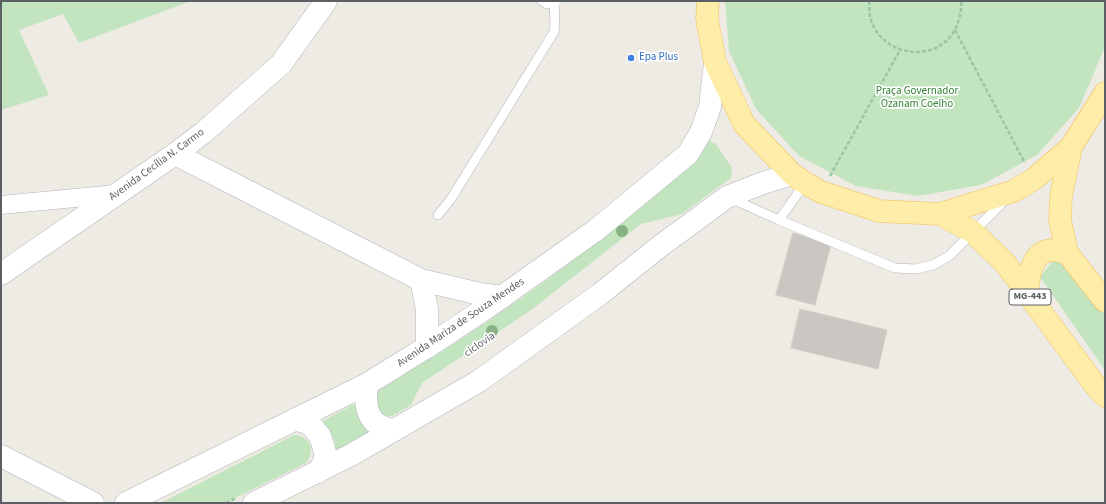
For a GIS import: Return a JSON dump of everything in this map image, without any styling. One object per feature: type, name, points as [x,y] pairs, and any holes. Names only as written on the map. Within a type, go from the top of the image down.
[{"type":"main road","name":"Avenida Cecília N. Carmo","points":[[1,274],[203,133],[281,64],[326,1]]},
{"type":"main road","points":[[708,1],[707,19],[715,62],[744,124],[806,183]]},
{"type":"main road","name":"Avenida Mariza de Souza Mendes","points":[[126,503],[367,384],[486,308],[596,230],[688,154],[701,132],[710,107],[715,62]]},
{"type":"main road","points":[[246,500],[318,472],[351,455],[479,381],[600,294],[659,247],[727,197],[763,183],[806,183],[879,211],[940,214],[1014,191],[1034,179],[1071,146],[1105,92]]},
{"type":"main road","points":[[1071,146],[1061,196],[1060,220],[1067,253],[1105,301]]},
{"type":"main road","points":[[175,154],[421,280],[480,294],[502,296]]},
{"type":"main road","name":"MG-443","points":[[940,214],[973,232],[1005,263],[1095,385],[1105,396]]},
{"type":"main road","points":[[1027,292],[1034,260],[1043,253],[1053,250],[1067,253]]},
{"type":"main road","points":[[421,280],[427,309],[427,347]]},
{"type":"main road","points":[[367,384],[365,398],[368,412],[377,425],[383,429],[394,430]]},
{"type":"main road","points":[[295,419],[310,424],[320,436],[325,452],[325,461],[318,472]]},
{"type":"main road","points":[[1,456],[93,503]]},
{"type":"street","points":[[1,204],[116,194]]},
{"type":"lane","points":[[438,215],[451,199],[554,32],[555,2],[547,4],[542,1]]},
{"type":"lane","points":[[779,220],[806,183]]},
{"type":"lane","points":[[727,197],[895,268],[916,269],[933,265],[949,256],[1014,191]]},
{"type":"path","points":[[869,1],[870,16],[876,31],[886,43],[900,50],[916,53],[931,50],[945,42],[955,30],[960,17],[961,1]]},
{"type":"path","points":[[955,30],[1034,179]]},
{"type":"path","points":[[806,183],[900,50]]},
{"type":"path","points":[[226,503],[246,500]]},
{"type":"green space","points":[[1,1],[191,1],[79,43],[63,14],[19,30],[49,95],[1,110]]},
{"type":"green space","name":"Praça Governador Ozanam Coelho","points":[[725,1],[1105,1],[1104,49],[1079,108],[1037,155],[981,185],[918,196],[856,186],[799,156],[756,109],[729,51]]},
{"type":"green space","points":[[710,141],[716,144],[732,168],[731,178],[682,214],[641,224],[531,310],[422,383],[411,405],[392,416],[382,415],[373,398],[375,393],[493,318],[578,257],[641,205],[701,152]]},
{"type":"green space","points":[[1056,257],[1105,314],[1105,370],[1040,277]]},
{"type":"green space","points":[[354,404],[361,421],[372,435],[336,453],[332,436],[321,422]]},
{"type":"green space","points":[[294,435],[304,438],[310,444],[311,454],[306,463],[225,503],[161,503]]},
{"type":"building","points":[[793,233],[831,244],[815,305],[776,295]]},
{"type":"building","points":[[800,309],[887,330],[878,369],[791,348]]},
{"type":"place","name":"Epa Plus","points":[[631,58]]}]
